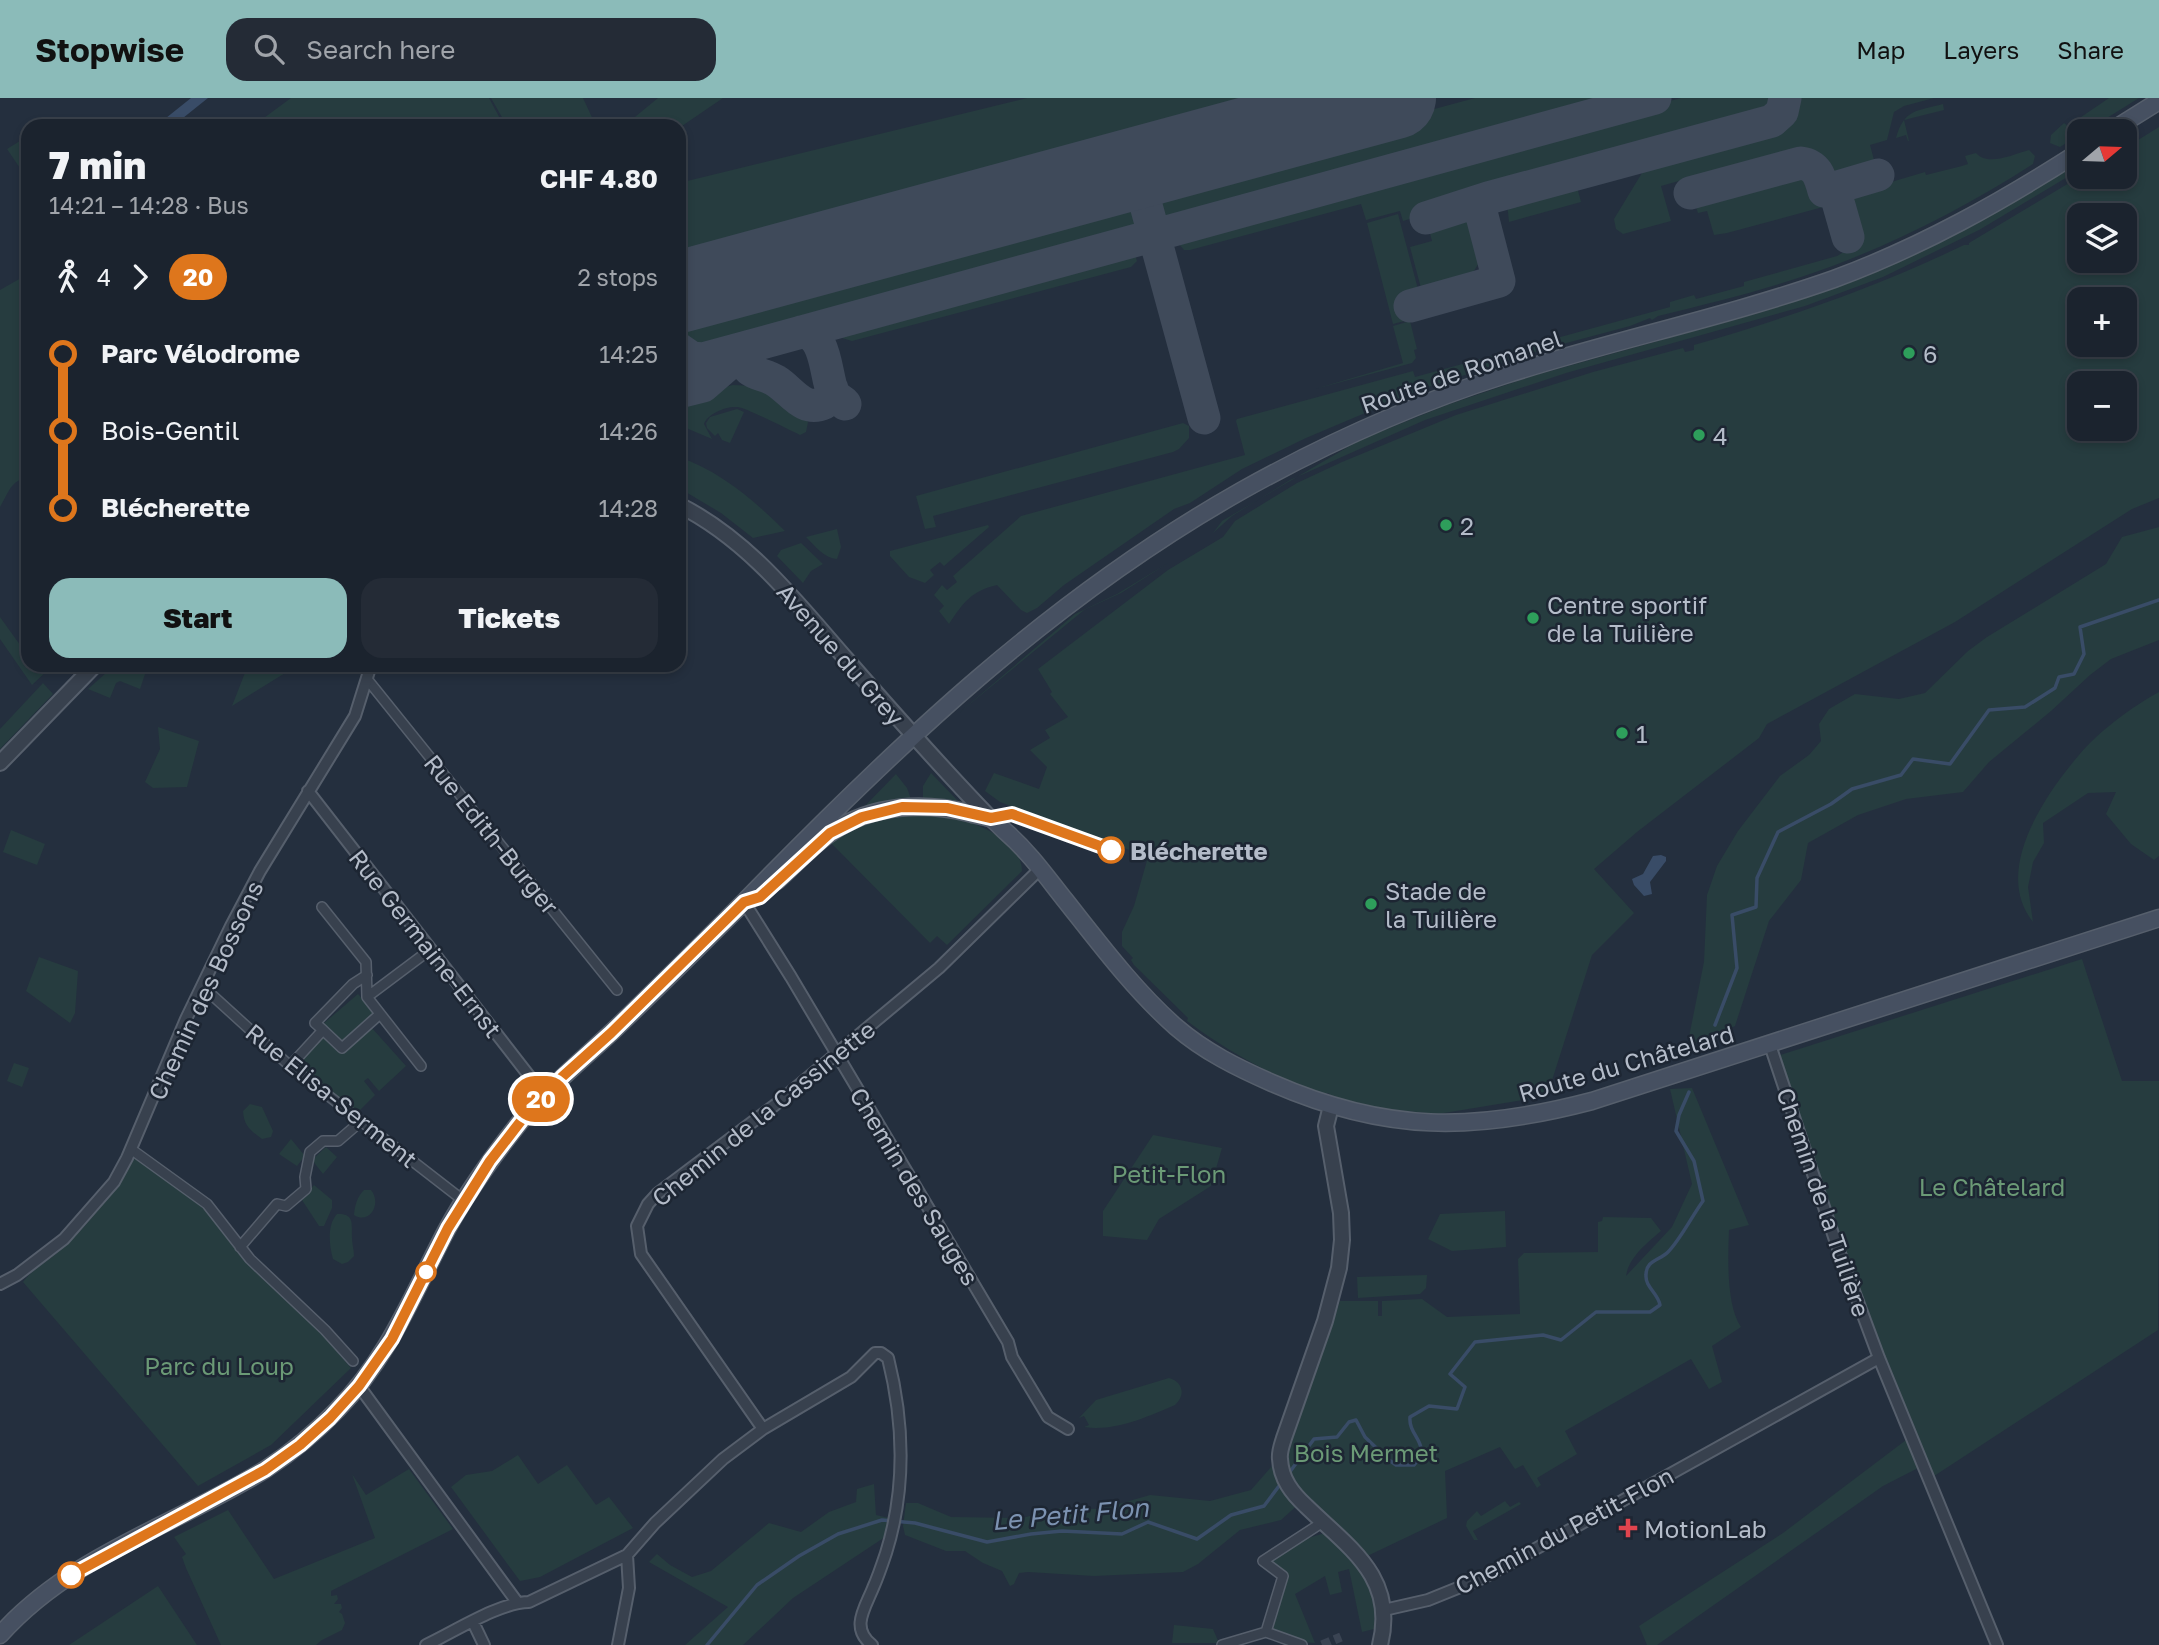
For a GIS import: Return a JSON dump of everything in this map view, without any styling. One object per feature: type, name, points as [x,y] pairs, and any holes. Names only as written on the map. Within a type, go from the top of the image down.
[{"type":"main road","points":[[2130,119],[2159,101]]},
{"type":"main road","name":"Route de Romanel","points":[[744,902],[801,843],[913,736],[1023,639],[1077,597],[1222,502],[1367,426],[1459,390],[1554,360],[1783,296],[1839,277],[1964,221],[2067,159]]},
{"type":"main road","points":[[0,1635],[27,1606],[61,1581],[245,1481],[281,1459],[330,1418],[359,1386],[392,1339],[464,1201],[524,1117],[744,902],[760,897],[830,833],[872,814],[917,806],[947,808],[991,818]]},
{"type":"main road","name":"Route du Châtelard","points":[[991,818],[1041,868],[1114,960],[1176,1027],[1226,1061],[1295,1094],[1389,1120],[1423,1124],[1497,1121],[1541,1114],[1592,1101],[2159,918]]},
{"type":"street","name":"Avenue du Grey","points":[[686,509],[712,524],[763,565],[913,736],[991,818]]},
{"type":"street","points":[[0,763],[88,672]]},
{"type":"street","name":"Chemin des Bossons","points":[[0,1284],[17,1275],[64,1240],[114,1182],[202,986],[260,871],[355,716],[369,672]]},
{"type":"street","name":"Rue Edith-Burger","points":[[367,679],[617,990]]},
{"type":"street","name":"Rue Germaine-Ernst","points":[[308,791],[544,1095]]},
{"type":"street","name":"Chemin de la Cassinette","points":[[763,1429],[641,1254],[637,1226],[657,1193],[775,1105],[939,968],[1041,868]]},
{"type":"street","name":"Chemin des Sauges","points":[[744,902],[1009,1342],[1012,1357],[1048,1417],[1068,1429]]},
{"type":"street","points":[[322,907],[366,962],[368,997],[421,1066]]},
{"type":"street","points":[[368,997],[431,949]]},
{"type":"street","points":[[367,975],[353,984],[315,1023],[342,1048],[380,1014]]},
{"type":"street","name":"Rue Elisa-Serment","points":[[202,986],[290,1066],[464,1201]]},
{"type":"street","points":[[290,1066],[323,1030]]},
{"type":"street","name":"Chemin de la Tuilière","points":[[1770,1045],[1835,1240],[1879,1358]]},
{"type":"street","points":[[1331,1106],[1326,1126],[1341,1213],[1339,1268],[1325,1321],[1279,1458],[1292,1492],[1372,1573],[1381,1590],[1384,1610],[1380,1645]]},
{"type":"street","points":[[240,1247],[277,1204],[286,1206],[306,1189],[310,1152],[323,1141],[338,1141],[360,1122]]},
{"type":"street","points":[[135,1152],[207,1204],[240,1247],[353,1361]]},
{"type":"street","points":[[426,1645],[517,1602],[529,1602],[628,1555],[655,1523],[723,1459],[763,1429],[786,1418],[851,1377],[875,1353],[881,1353],[888,1358],[899,1415],[901,1466],[891,1534],[872,1590],[860,1614],[860,1628],[872,1645]]},
{"type":"street","points":[[1879,1358],[1997,1645]]},
{"type":"street","name":"Chemin du Petit-Flon","points":[[1384,1610],[1428,1600],[1485,1577],[1879,1358]]},
{"type":"street","points":[[359,1386],[517,1602]]},
{"type":"street","points":[[1266,1632],[1283,1576],[1263,1561],[1323,1522]]},
{"type":"street","points":[[618,1645],[629,1588],[628,1555]]},
{"type":"street","points":[[473,1622],[484,1645]]},
{"type":"street","points":[[1222,1645],[1266,1632],[1302,1645]]},
{"type":"green space","points":[[291,98],[489,98],[500,119],[262,119]]},
{"type":"green space","points":[[491,98],[583,98],[593,119],[503,119]]},
{"type":"green space","points":[[658,98],[723,98],[686,123],[686,119],[632,119]]},
{"type":"green space","points":[[1027,98],[1310,98],[686,267],[686,181]]},
{"type":"green space","points":[[1475,98],[1627,98],[1179,219],[1163,216],[1155,205],[1157,192],[1169,181]]},
{"type":"green space","points":[[1681,98],[1773,98],[1770,111],[1464,194],[1466,202],[1403,221],[1400,211],[1366,220],[1361,204],[1190,250],[1184,250],[1179,244],[1179,238],[1185,233]]},
{"type":"green space","points":[[1799,98],[1934,98],[1904,106],[1894,112],[1887,140],[1870,145],[1877,171],[1827,184],[1816,165],[1803,159],[1689,188],[1686,179],[1661,186],[1671,221],[1623,234],[1616,229],[1614,219],[1645,168],[1778,131],[1792,119]]},
{"type":"green space","points":[[2109,98],[2139,98],[2105,119],[2078,119]]},
{"type":"green space","points":[[1943,104],[1944,110],[1904,120],[1919,110]]},
{"type":"green space","points":[[1904,120],[1909,141],[1906,135],[1896,138]]},
{"type":"green space","points":[[2064,123],[2067,125],[2067,143],[2060,147],[2050,143],[2051,135]]},
{"type":"green space","name":"Centre sportif de la Tuilière","points":[[2159,127],[2159,498],[2132,509],[1955,622],[1767,724],[1759,738],[1637,832],[1594,869],[1634,913],[1592,955],[1547,1096],[1438,1114],[1384,1109],[1327,1093],[1326,1095],[1254,1064],[1187,1021],[1188,1018],[1134,965],[1131,960],[1133,958],[1122,946],[1122,932],[1134,906],[1148,857],[1000,802],[985,791],[994,773],[1039,789],[1047,767],[1030,750],[1050,738],[1045,730],[1068,717],[1050,694],[1052,692],[1038,669],[1168,570],[1223,537],[1235,521],[1297,483],[1456,415],[1593,372],[1683,348],[1685,352],[1694,350],[1694,345],[1797,313],[1865,288],[1969,243],[2067,184],[2067,189],[2137,189],[2137,141]]},
{"type":"green space","points":[[21,140],[21,170],[7,149]]},
{"type":"green space","points":[[2029,150],[2035,156],[2033,164],[2005,181],[1948,214],[1831,267],[1783,283],[1544,349],[1422,389],[1306,438],[1242,469],[1190,503],[1174,509],[1027,613],[997,585],[968,599],[949,624],[939,611],[944,606],[934,595],[942,585],[947,590],[957,582],[953,576],[1021,516],[1245,455],[1237,419],[1413,371],[1415,377],[1670,307],[1670,302],[1694,295],[1696,299],[1744,286],[1744,282],[1837,256],[1852,240],[1843,204],[1843,196],[1850,187],[1879,178],[1881,185],[1925,172],[1926,175],[1962,166],[1968,164],[1965,156],[1976,153],[1987,159],[1994,159]]},
{"type":"green space","points":[[1802,168],[1814,176],[1823,207],[1714,235],[1707,211],[1698,213],[1694,201],[1698,195]]},
{"type":"green space","points":[[2067,169],[2067,177],[1979,230],[1883,277],[1805,306],[1566,373],[1425,420],[1298,477],[1360,440],[1447,405],[1536,375],[1759,313],[1852,282],[1948,239]]},
{"type":"green space","points":[[1573,185],[1577,187],[1581,202],[1509,222],[1507,203]]},
{"type":"green space","points":[[1114,195],[1130,199],[1138,210],[1137,223],[1125,234],[706,348],[697,348],[686,341],[686,317],[695,310]]},
{"type":"green space","points":[[1469,211],[1482,258],[1472,274],[1421,288],[1410,247],[1432,241],[1427,222]]},
{"type":"green space","points":[[1398,214],[1418,289],[1406,292],[1412,319],[1393,324],[1367,223]]},
{"type":"green space","points":[[1126,249],[1134,251],[1137,261],[1131,267],[852,341],[842,338],[842,330],[848,324]]},
{"type":"green space","points":[[21,278],[21,480],[14,484],[0,507],[0,290]]},
{"type":"green space","points":[[1410,321],[1417,349],[1414,350],[1416,358],[1412,363],[1315,389],[1403,363],[1393,326]]},
{"type":"green space","points":[[733,385],[772,387],[805,417],[808,422],[806,432],[800,435],[737,407],[717,411],[706,420],[704,424],[712,439],[686,428],[686,397]]},
{"type":"green space","points":[[737,409],[744,412],[730,443],[722,440],[718,433],[715,436],[707,428],[706,423],[710,417]]},
{"type":"green space","points":[[1183,423],[1189,426],[1189,438],[1173,452],[933,516],[936,527],[925,529],[916,496]]},
{"type":"green space","points":[[686,460],[709,470],[736,488],[785,531],[753,538],[721,513],[686,492]]},
{"type":"green space","points":[[1298,477],[1258,500],[1290,480]]},
{"type":"green space","points":[[1258,500],[1232,516],[1213,533],[1222,521]]},
{"type":"green space","points":[[988,525],[989,527],[944,566],[940,562],[930,570],[934,575],[925,583],[909,577],[890,556],[890,551]]},
{"type":"green space","points":[[2159,527],[2159,640],[2111,659],[2090,675],[1989,762],[1963,792],[1906,799],[1858,815],[1808,843],[1801,880],[1769,921],[1735,1026],[1687,1047],[1704,962],[1707,895],[1717,866],[1738,831],[1780,776],[1809,755],[1821,741],[1819,724],[1829,709],[1855,694],[1899,699],[1925,693],[1968,651],[1987,637],[2106,564],[2122,537]]},
{"type":"green space","points":[[837,529],[841,547],[837,559],[824,554],[806,537]]},
{"type":"green space","points":[[801,543],[823,564],[811,571],[803,583],[777,556],[781,550]]},
{"type":"green space","points":[[1168,563],[1121,593],[1084,610],[959,713],[1075,614],[1117,594]]},
{"type":"green space","points":[[0,617],[21,646],[21,669],[0,639]]},
{"type":"green space","points":[[23,672],[46,672],[32,685]]},
{"type":"green space","points":[[107,672],[146,672],[140,689],[120,681],[116,683],[110,698],[88,689]]},
{"type":"green space","points":[[245,672],[287,672],[232,706]]},
{"type":"green space","points":[[43,683],[53,694],[0,749],[0,729]]},
{"type":"green space","points":[[2159,692],[2159,856],[2154,860],[2131,844],[2106,814],[2116,792],[2088,793],[2043,823],[2044,843],[2033,862],[2028,887],[2033,922],[2022,902],[2018,880],[2028,834],[2039,812],[2066,772],[2096,737],[2138,704]]},
{"type":"green space","points":[[158,727],[199,741],[187,787],[153,788],[145,782],[160,749]]},
{"type":"green space","points":[[931,773],[959,802],[923,799],[923,786]]},
{"type":"green space","points":[[896,774],[907,788],[911,799],[863,808]]},
{"type":"green space","points":[[905,814],[944,816],[972,823],[1006,842],[1020,860],[1022,871],[947,945],[937,936],[930,943],[831,843],[864,824]]},
{"type":"green space","points":[[11,830],[45,844],[37,865],[3,852]]},
{"type":"green space","points":[[39,957],[78,971],[75,1013],[70,1023],[26,991]]},
{"type":"green space","name":"Le Châtelard","points":[[2082,959],[2122,1081],[2159,1081],[2158,1330],[1928,1480],[1922,1466],[1883,1486],[1657,1645],[1647,1645],[1639,1626],[1783,1533],[1910,1437],[1774,1057]]},
{"type":"green space","points":[[358,994],[375,1013],[340,1043],[323,1024]]},
{"type":"green space","points":[[371,1027],[406,1066],[379,1091],[368,1078],[364,1081],[375,1095],[357,1113],[298,1064],[325,1036],[336,1047]]},
{"type":"green space","points":[[14,1063],[29,1068],[22,1087],[7,1081]]},
{"type":"green space","name":"Bois Mermet","points":[[1692,1088],[1749,1225],[1729,1230],[1730,1294],[1741,1327],[1712,1346],[1722,1382],[1709,1389],[1691,1359],[1565,1431],[1577,1454],[1537,1478],[1541,1485],[1537,1488],[1523,1465],[1515,1469],[1500,1447],[1445,1471],[1447,1518],[1361,1559],[1301,1502],[1281,1520],[1240,1530],[1198,1564],[1183,1572],[1094,1576],[1028,1572],[1019,1573],[1014,1584],[1010,1586],[1002,1571],[965,1551],[946,1551],[905,1535],[903,1526],[906,1503],[918,1503],[951,1517],[1022,1518],[1061,1508],[1101,1509],[1150,1495],[1210,1501],[1251,1490],[1279,1458],[1307,1373],[1316,1372],[1340,1301],[1378,1301],[1378,1316],[1382,1316],[1382,1301],[1422,1299],[1447,1317],[1520,1314],[1518,1259],[1524,1253],[1598,1252],[1598,1222],[1602,1221],[1603,1217],[1651,1218],[1661,1231],[1635,1257],[1626,1276],[1672,1227],[1692,1184],[1670,1089]]},
{"type":"green space","points":[[250,1104],[262,1107],[273,1131],[271,1137],[262,1139],[246,1124],[243,1111]]},
{"type":"green space","name":"Petit-Flon","points":[[1153,1135],[1222,1148],[1211,1186],[1159,1219],[1147,1240],[1103,1236],[1103,1211]]},
{"type":"green space","points":[[291,1139],[305,1156],[297,1166],[279,1154]]},
{"type":"green space","points":[[326,1147],[337,1157],[323,1174],[312,1160]]},
{"type":"green space","name":"Parc du Loup","points":[[134,1158],[206,1207],[249,1264],[322,1334],[351,1368],[271,1445],[198,1486],[23,1282],[84,1227]]},
{"type":"green space","points":[[314,1185],[332,1200],[332,1208],[324,1226],[319,1226],[302,1200]]},
{"type":"green space","points":[[364,1190],[371,1190],[375,1206],[369,1215],[360,1217],[354,1215],[354,1211]]},
{"type":"green space","points":[[1505,1211],[1506,1247],[1452,1251],[1428,1239],[1440,1214]]},
{"type":"green space","points":[[337,1214],[350,1218],[352,1225],[354,1256],[342,1264],[333,1259],[330,1242],[330,1229]]},
{"type":"green space","points":[[1427,1275],[1426,1288],[1420,1294],[1358,1298],[1357,1277]]},
{"type":"green space","points":[[1169,1378],[1177,1382],[1182,1393],[1175,1405],[1130,1422],[1107,1427],[1084,1427],[1089,1425],[1084,1416],[1079,1418],[1096,1400]]},
{"type":"green space","points":[[518,1455],[538,1484],[567,1465],[596,1505],[609,1497],[633,1528],[540,1577],[520,1581],[451,1487],[466,1475],[492,1471]]},
{"type":"green space","points":[[409,1469],[453,1529],[331,1591],[331,1596],[337,1595],[338,1599],[334,1604],[341,1604],[339,1612],[345,1623],[342,1630],[316,1645],[221,1645],[186,1568],[182,1557],[186,1554],[174,1537],[228,1510],[274,1579],[375,1538],[352,1474],[366,1495]]},
{"type":"green space","points":[[874,1484],[876,1515],[889,1518],[885,1537],[793,1598],[743,1645],[685,1645],[728,1607],[649,1562],[657,1554],[692,1577],[711,1571],[769,1523],[801,1532],[829,1512],[856,1502],[857,1489]]},
{"type":"green space","points":[[1505,1501],[1510,1507],[1519,1502],[1521,1504],[1473,1531],[1478,1540],[1474,1540],[1466,1526],[1467,1521],[1477,1511],[1481,1516]]},
{"type":"green space","points":[[1325,1533],[1363,1575],[1373,1599],[1374,1629],[1362,1632],[1349,1569],[1338,1572],[1342,1592],[1330,1595],[1325,1576],[1295,1594],[1315,1643],[1301,1642],[1270,1632],[1286,1579],[1268,1562],[1308,1538]]},
{"type":"green space","points":[[158,1586],[197,1645],[69,1645]]},
{"type":"green space","points":[[1174,1625],[1213,1629],[1219,1643],[1172,1643]]},
{"type":"water","points":[[191,98],[208,98],[182,119],[165,119]]},
{"type":"water","points":[[1653,856],[1666,857],[1666,861],[1650,882],[1652,894],[1644,896],[1632,879],[1643,874]]},
{"type":"waterway","name":"Le Petit Flon","points":[[1715,1025],[1737,968],[1732,915],[1756,907],[1757,878],[1778,832],[1831,804],[1852,789],[1901,775],[1913,759],[1950,764],[1989,710],[2025,707],[2055,688],[2059,677],[2074,674],[2084,654],[2080,627],[2159,600]]},
{"type":"waterway","name":"Le Petit Flon","points":[[1289,1473],[1314,1439],[1337,1437],[1349,1422],[1356,1420],[1365,1437],[1389,1460],[1396,1465],[1414,1465],[1419,1458],[1421,1446],[1412,1430],[1410,1417],[1429,1406],[1457,1409],[1465,1387],[1450,1374],[1475,1342],[1543,1335],[1561,1340],[1596,1312],[1650,1312],[1660,1305],[1647,1283],[1648,1266],[1672,1247],[1703,1201],[1694,1161],[1676,1131],[1679,1115],[1689,1092]]},
{"type":"waterway","name":"Le Petit Flon","points":[[707,1645],[757,1585],[799,1556],[838,1534],[882,1520],[915,1523],[987,1542],[1062,1531],[1122,1534],[1148,1522],[1197,1539],[1231,1515],[1264,1506],[1282,1482]]},
{"type":"taxiway","points":[[686,354],[692,358],[703,359],[1655,98]]},
{"type":"taxiway","points":[[1426,218],[1488,198],[1772,121],[1782,112],[1785,98]]},
{"type":"taxiway","points":[[1172,158],[1160,165],[1148,178],[1144,198],[1204,418]]},
{"type":"taxiway","points":[[1690,193],[1801,163],[1814,169],[1824,191],[1834,188]]},
{"type":"taxiway","points":[[1848,237],[1834,188],[1878,175]]},
{"type":"taxiway","points":[[1095,179],[1112,179],[1126,183],[1138,192],[1146,206]]},
{"type":"taxiway","points":[[1410,306],[1499,281],[1481,212],[1483,202],[1488,198]]},
{"type":"taxiway","points":[[801,332],[816,339],[824,356],[833,393],[845,404]]},
{"type":"taxiway","points":[[750,346],[745,349],[743,355],[747,367],[776,381],[804,403],[824,403],[830,398],[832,389]]},
{"type":"taxiway","points":[[686,390],[703,386],[741,353]]},
{"type":"runway","points":[[686,290],[1395,98]]},
{"type":"tunnel","points":[[1322,1645],[1341,1637]]},
{"type":"bus line","name":"20","points":[[71,1575],[265,1470],[300,1445],[330,1418],[359,1386],[392,1339],[448,1228],[490,1161],[524,1117],[744,902],[760,897],[830,833],[872,814],[917,806],[947,808],[991,818],[1012,814],[1111,850]]},
{"type":"place","name":"6","points":[[1909,353]]},
{"type":"place","name":"4","points":[[1699,435]]},
{"type":"place","name":"2","points":[[1446,525]]},
{"type":"place","name":"Centre sportif de la Tuilière","points":[[1533,618]]},
{"type":"place","name":"1","points":[[1622,733]]},
{"type":"place","name":"Blécherette","points":[[1111,850]]},
{"type":"place","name":"Stade de la Tuilière","points":[[1371,904]]},
{"type":"place","name":"MotionLab","points":[[1628,1528]]}]
